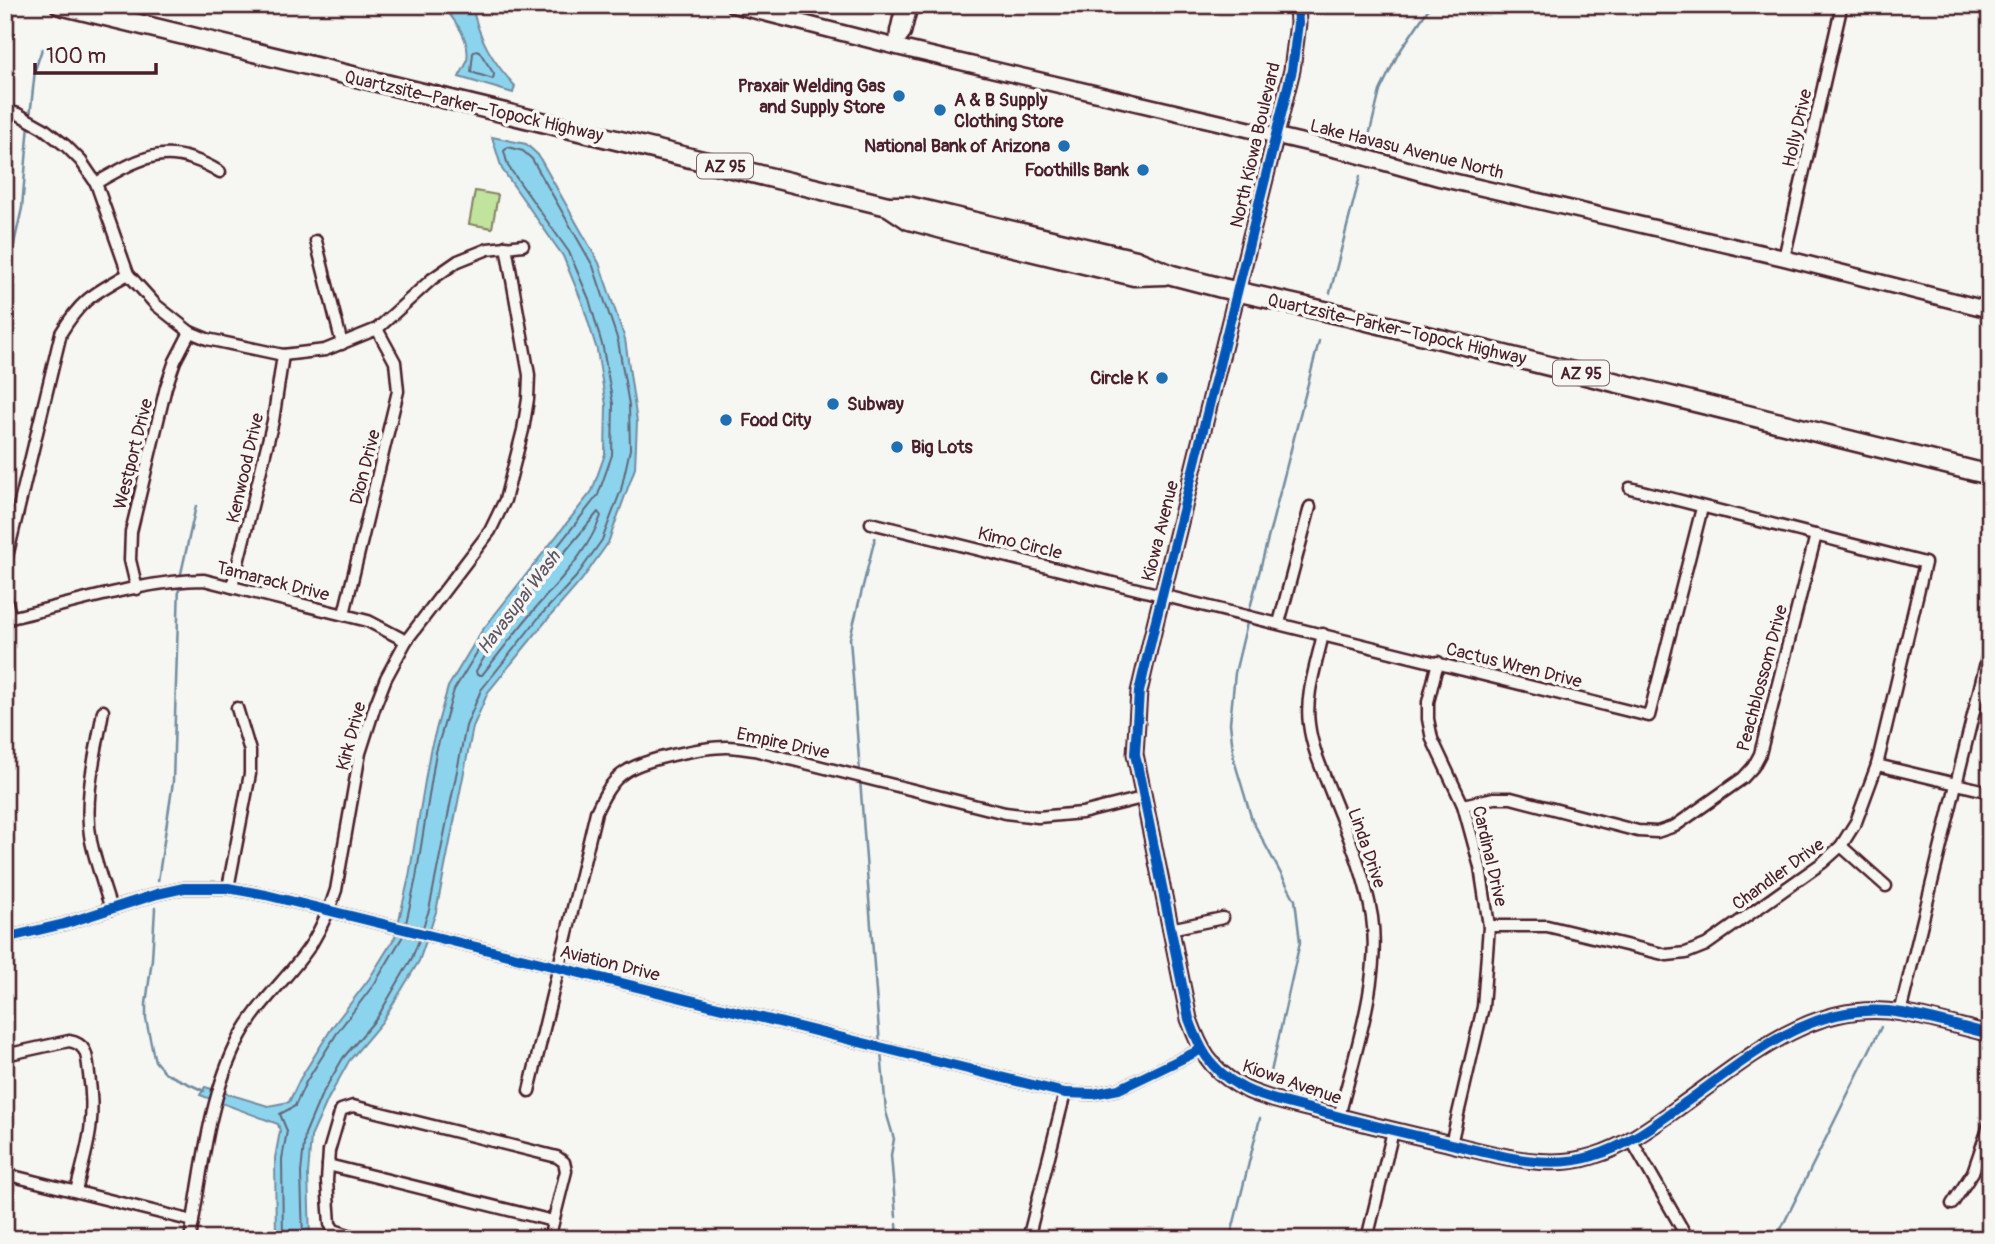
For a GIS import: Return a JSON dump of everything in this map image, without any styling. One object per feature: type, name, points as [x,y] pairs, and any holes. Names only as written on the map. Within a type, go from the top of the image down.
[{"type":"highway","name":"Quartzsite–Parker–Topock Highway","points":[[60,5],[888,206],[909,220],[976,238],[1133,276],[1172,275],[1990,475]]},
{"type":"street","name":"Lake Havasu Avenue North","points":[[733,5],[1990,310]]},
{"type":"street","points":[[895,46],[902,5]]},
{"type":"street","points":[[895,46],[905,33],[912,5]]},
{"type":"street","name":"North Kiowa Boulevard","points":[[1238,292],[1292,70],[1298,23],[1297,5]]},
{"type":"street","name":"Holly Drive","points":[[1784,258],[1840,13],[1839,5]]},
{"type":"street","points":[[5,110],[30,120],[66,146],[81,161],[96,183],[128,274],[156,305],[190,332],[207,339],[283,355],[325,351],[377,330],[447,268],[475,254],[506,246],[523,245]]},
{"type":"street","points":[[96,183],[152,155],[175,154],[199,159],[220,172]]},
{"type":"street","points":[[316,241],[342,344]]},
{"type":"street","name":"Kirk Drive","points":[[190,1239],[217,1096],[236,1046],[266,997],[311,945],[329,911],[336,890],[360,753],[375,706],[406,641],[490,531],[505,500],[523,430],[529,375],[506,246]]},
{"type":"street","points":[[5,565],[61,333],[73,313],[88,298],[128,274]]},
{"type":"street","name":"Kiowa Avenue","points":[[1238,292],[1162,594],[1139,692],[1135,725],[1135,754],[1142,798],[1189,1019],[1200,1049],[1218,1071],[1241,1087],[1339,1117],[1497,1154],[1555,1161],[1591,1157],[1632,1141],[1774,1039],[1803,1025],[1839,1013],[1900,1013],[1990,1034]]},
{"type":"street","name":"Dion Drive","points":[[344,614],[397,405],[398,377],[395,362],[377,330]]},
{"type":"street","name":"Westport Drive","points":[[136,589],[130,559],[131,532],[166,387],[175,361],[190,332]]},
{"type":"street","name":"Kenwood Drive","points":[[232,587],[273,421],[283,355]]},
{"type":"street","points":[[1630,488],[1816,535]]},
{"type":"street","points":[[1279,623],[1310,507]]},
{"type":"street","name":"Cactus Wren Drive","points":[[1162,594],[1649,716],[1702,508]]},
{"type":"street","name":"Kimo Circle","points":[[871,523],[1162,594]]},
{"type":"street","name":"Chandler Drive","points":[[1489,926],[1547,926],[1654,953],[1686,953],[1706,945],[1822,863],[1841,846],[1856,822],[1877,765],[1926,563],[1816,535]]},
{"type":"street","name":"Peachblossom Drive","points":[[1463,805],[1493,798],[1511,798],[1639,831],[1657,832],[1675,826],[1743,778],[1754,767],[1760,754],[1816,535]]},
{"type":"street","name":"Tamarack Drive","points":[[8,618],[136,589],[204,580],[368,621],[406,641]]},
{"type":"street","points":[[5,596],[8,618]]},
{"type":"street","name":"Linda Drive","points":[[1323,634],[1309,696],[1308,722],[1315,751],[1358,860],[1367,888],[1372,920],[1373,956],[1368,996],[1339,1117]]},
{"type":"street","points":[[1900,1013],[1990,646]]},
{"type":"street","name":"Cardinal Drive","points":[[1438,662],[1428,702],[1427,719],[1432,739],[1463,805],[1480,867],[1489,926],[1483,1007],[1451,1144]]},
{"type":"street","points":[[228,888],[250,774],[250,751],[237,708]]},
{"type":"street","points":[[103,712],[90,788],[89,815],[91,841],[111,909]]},
{"type":"street","name":"Empire Drive","points":[[529,1091],[596,812],[611,785],[625,771],[645,763],[705,749],[728,747],[754,750],[1005,813],[1038,817],[1082,813],[1142,798]]},
{"type":"street","points":[[1877,765],[1990,792]]},
{"type":"street","points":[[1841,846],[1886,886]]},
{"type":"street","name":"Aviation Drive","points":[[5,938],[64,924],[157,894],[184,888],[228,888],[1065,1093],[1093,1094],[1119,1089],[1200,1049]]},
{"type":"street","points":[[1170,929],[1223,918]]},
{"type":"street","points":[[5,1055],[69,1041],[85,1050],[93,1104],[92,1126],[76,1191]]},
{"type":"street","points":[[1028,1239],[1065,1093]]},
{"type":"street","points":[[361,1239],[339,1233],[330,1224],[327,1181],[329,1151],[341,1110],[353,1105],[557,1157],[564,1162],[566,1171],[549,1239]]},
{"type":"street","points":[[1952,1204],[1972,1172],[1990,1123]]},
{"type":"street","points":[[1367,1239],[1393,1131]]},
{"type":"street","points":[[1632,1141],[1688,1239]]},
{"type":"street","points":[[328,1165],[553,1221]]},
{"type":"street","points":[[5,1174],[193,1221]]},
{"type":"green space","points":[[475,191],[498,195],[492,228],[469,224]]},
{"type":"water","points":[[442,5],[472,5],[482,39],[493,59],[515,86],[513,93],[459,77],[467,61],[467,45],[461,31]]},
{"type":"water","name":"Havasupai Wash","points":[[492,137],[526,144],[538,155],[599,263],[625,339],[637,422],[635,468],[608,543],[581,581],[488,692],[473,727],[436,912],[419,961],[382,1022],[349,1061],[311,1137],[308,1174],[310,1239],[276,1239],[275,1158],[280,1131],[278,1124],[200,1095],[205,1087],[268,1106],[289,1102],[333,1026],[369,979],[395,937],[409,877],[430,751],[448,687],[481,632],[592,491],[605,454],[606,405],[597,350],[582,302],[563,256],[502,169]]},
{"type":"waterway","points":[[1367,144],[1380,91],[1398,54],[1431,5]]},
{"type":"waterway","points":[[30,117],[35,70],[42,49]]},
{"type":"waterway","points":[[5,284],[22,208],[29,124]]},
{"type":"waterway","points":[[1330,293],[1360,176]]},
{"type":"waterway","points":[[1249,612],[1319,341]]},
{"type":"waterway","points":[[180,578],[196,506]]},
{"type":"waterway","points":[[860,773],[850,638],[875,538]]},
{"type":"waterway","points":[[158,881],[173,782],[179,584]]},
{"type":"waterway","points":[[1248,619],[1235,673],[1230,723],[1234,760],[1252,820],[1295,900],[1300,942],[1269,1081]]},
{"type":"waterway","points":[[860,779],[880,1045]]},
{"type":"waterway","points":[[155,908],[146,1004],[146,1019],[155,1061],[165,1073],[204,1091]]},
{"type":"waterway","points":[[1776,1239],[1881,1027]]},
{"type":"waterway","points":[[881,1051],[886,1112],[894,1139],[891,1155],[896,1217]]},
{"type":"waterway","points":[[1230,1239],[1260,1118]]},
{"type":"waterway","points":[[897,1224],[898,1239]]},
{"type":"cycle path","points":[[1297,5],[1298,23],[1292,70],[1139,692],[1135,754],[1189,1019],[1207,1057],[1228,1079],[1276,1100],[1501,1156],[1557,1162],[1593,1156],[1631,1139],[1762,1048],[1814,1022],[1842,1014],[1871,1011],[1902,1013],[1990,1034]]},
{"type":"cycle path","points":[[5,938],[64,924],[157,894],[184,888],[228,888],[266,895],[1065,1093],[1093,1094],[1119,1089],[1200,1050]]},
{"type":"place","name":"Praxair Welding Gas and Supply Store","points":[[899,96]]},
{"type":"place","name":"A & B Supply Clothing Store","points":[[940,110]]},
{"type":"place","name":"National Bank of Arizona","points":[[1064,146]]},
{"type":"place","name":"Foothills Bank","points":[[1143,170]]},
{"type":"place","name":"Circle K","points":[[1162,378]]},
{"type":"place","name":"Subway","points":[[833,404]]},
{"type":"place","name":"Food City","points":[[726,420]]},
{"type":"place","name":"Big Lots","points":[[897,447]]}]
